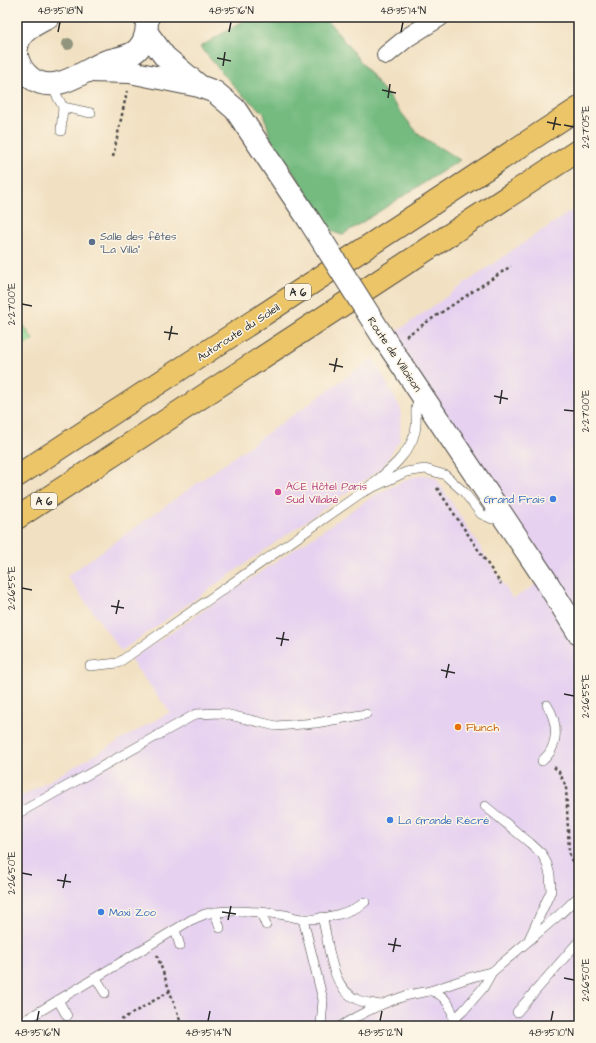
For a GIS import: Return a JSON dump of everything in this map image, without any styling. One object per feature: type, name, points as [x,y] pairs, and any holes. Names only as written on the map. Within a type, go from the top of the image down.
[{"type":"highway","name":"Autoroute du Soleil","points":[[17,476],[579,108]]},
{"type":"highway","name":"A 6","points":[[17,518],[579,150]]},
{"type":"street","points":[[49,17],[25,31],[17,47],[18,62],[24,73],[35,83],[66,81],[107,62],[124,57],[138,49],[147,25]]},
{"type":"street","points":[[386,55],[408,37],[440,17]]},
{"type":"street","name":"Route de Villoison","points":[[147,25],[165,57],[200,86]]},
{"type":"street","name":"Route de Villoison","points":[[89,71],[130,72],[200,86],[215,92],[235,109],[386,340],[546,579],[579,634]]},
{"type":"lane","points":[[35,83],[63,107],[91,113]]},
{"type":"lane","points":[[61,130],[63,107]]},
{"type":"lane","points":[[90,666],[118,663],[361,493],[396,464],[410,444],[416,431],[416,403],[423,395]]},
{"type":"lane","points":[[361,493],[406,472],[425,469],[445,475],[464,492],[481,514],[492,519],[502,514]]},
{"type":"lane","points":[[544,759],[552,746],[556,726],[553,715],[547,705]]},
{"type":"lane","points":[[17,814],[196,714],[221,713],[276,726],[316,723],[366,714]]},
{"type":"lane","points":[[485,806],[542,854],[547,864],[550,875],[551,891],[528,942]]},
{"type":"lane","points":[[453,1023],[483,988],[492,972],[579,896]]},
{"type":"lane","points":[[20,1024],[153,943],[204,914],[233,911],[287,915],[303,919],[349,912],[365,902]]},
{"type":"lane","points":[[215,912],[220,928]]},
{"type":"lane","points":[[261,913],[266,925]]},
{"type":"lane","points":[[322,917],[334,974],[343,989],[358,1000],[380,1005]]},
{"type":"lane","points":[[303,919],[323,1000],[321,1026]]},
{"type":"lane","points":[[175,930],[180,946]]},
{"type":"lane","points":[[517,1012],[579,941]]},
{"type":"lane","points":[[341,1026],[354,1017],[380,1005],[407,996],[432,991],[472,976],[492,972]]},
{"type":"lane","points":[[96,978],[105,993]]},
{"type":"lane","points":[[432,991],[442,996],[450,1007],[453,1023]]},
{"type":"lane","points":[[58,1000],[68,1016]]},
{"type":"path","points":[[113,157],[125,98]]},
{"type":"path","points":[[413,332],[511,266]]},
{"type":"path","points":[[544,759],[559,772],[565,782],[570,852],[573,865],[579,872]]},
{"type":"path","points":[[153,943],[182,1026]]},
{"type":"path","points":[[121,1020],[170,991]]},
{"type":"shaded area","points":[[579,206],[579,1026],[17,1026],[17,799],[170,712],[130,660],[375,495],[412,477],[427,475],[436,478],[513,599],[545,579],[385,340],[514,249]]},
{"type":"shaded area","points":[[373,358],[401,409],[400,439],[383,467],[121,651],[67,576]]},
{"type":"green space","points":[[250,17],[325,17],[419,135],[460,160],[342,235],[333,232],[270,137],[264,113],[240,93],[200,47]]},
{"type":"green space","points":[[17,315],[33,340],[17,350]]},
{"type":"place","name":"Salle des fêtes \"La Villa\"","points":[[92,242]]},
{"type":"place","name":"ACE Hôtel Paris Sud Villabé","points":[[278,492]]},
{"type":"place","name":"Grand Frais","points":[[553,499]]},
{"type":"place","name":"Flunch","points":[[458,727]]},
{"type":"place","name":"La Grande Récré","points":[[390,820]]},
{"type":"place","name":"Maxi Zoo","points":[[101,912]]}]
